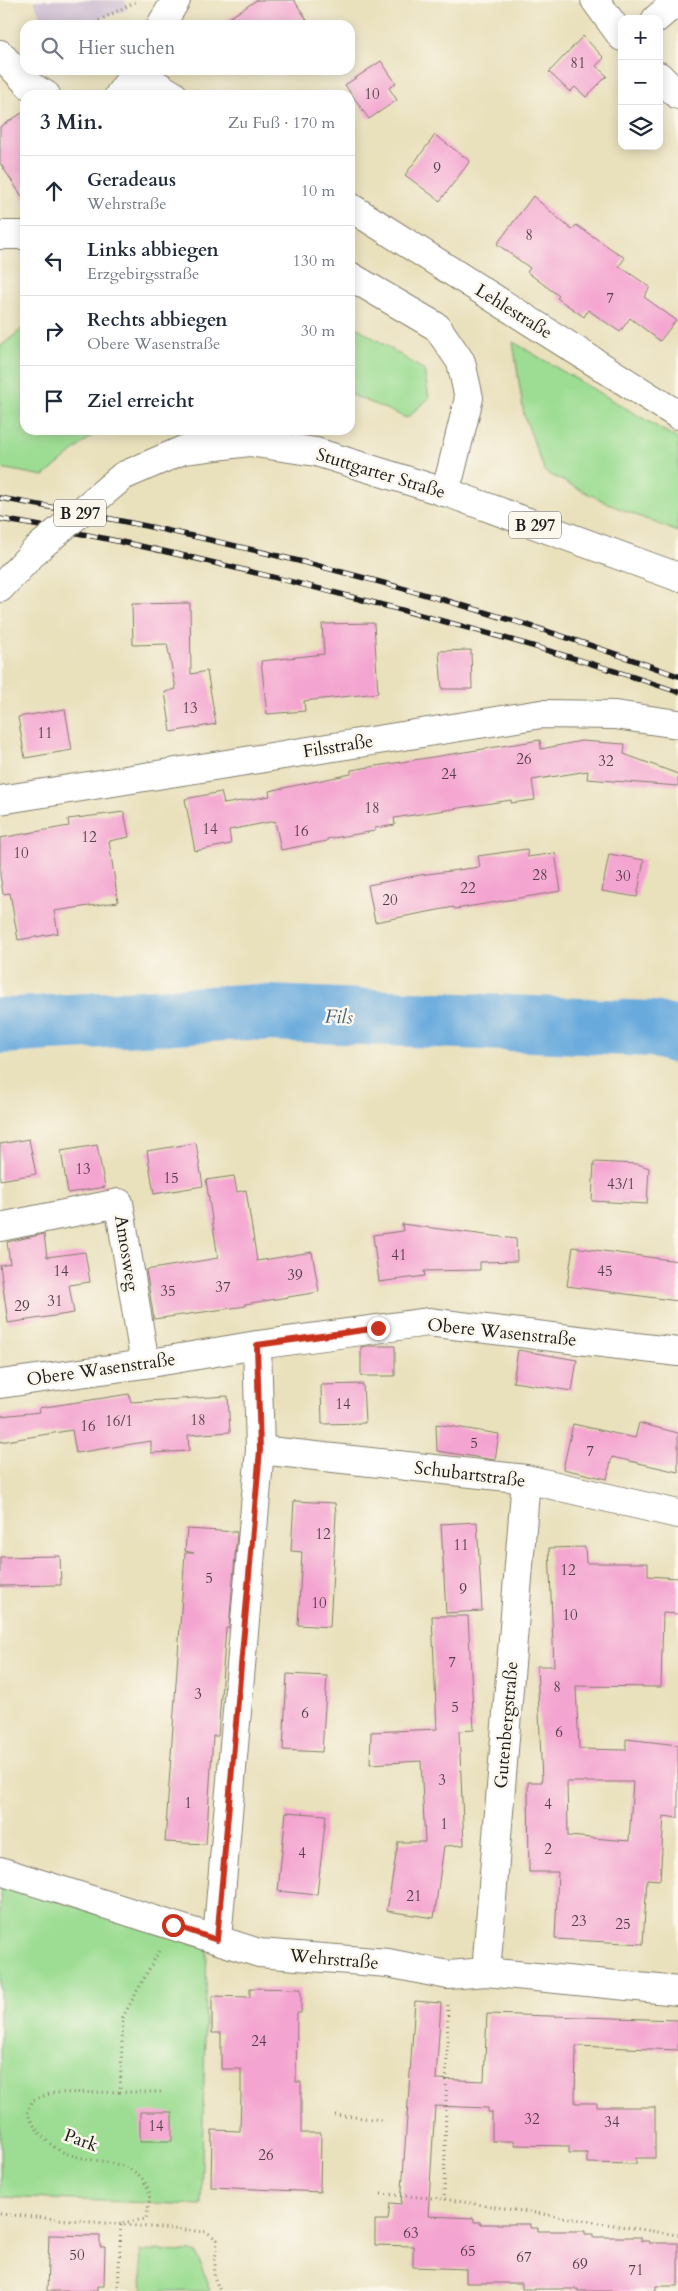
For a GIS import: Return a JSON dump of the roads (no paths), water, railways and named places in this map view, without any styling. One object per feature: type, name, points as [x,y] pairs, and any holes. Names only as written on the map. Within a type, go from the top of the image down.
[{"type":"street","points":[[151,0],[158,20]]},
{"type":"street","points":[[163,20],[176,0]]},
{"type":"street","points":[[595,0],[618,32]]},
{"type":"street","points":[[661,15],[678,0]]},
{"type":"street","points":[[0,54],[30,86],[37,90]]},
{"type":"street","points":[[123,90],[133,75]]},
{"type":"street","points":[[142,75],[165,90]]},
{"type":"street","points":[[663,80],[678,95]]},
{"type":"street","name":"Lehlestraße","points":[[355,210],[678,415]]},
{"type":"street","points":[[0,235],[20,236]]},
{"type":"street","points":[[355,279],[437,327],[461,362],[469,398],[449,488]]},
{"type":"street","name":"Stuttgarter Straße","points":[[0,588],[36,550],[123,476],[183,450],[249,442],[316,452],[449,488],[678,577]]},
{"type":"street","name":"Filsstraße","points":[[0,800],[541,714],[615,715],[678,724]]},
{"type":"street","name":"Amosweg","points":[[0,1227],[119,1203],[144,1364]]},
{"type":"street","name":"Obere Wasenstraße","points":[[0,1384],[144,1364],[257,1345],[428,1322],[678,1352]]},
{"type":"street","points":[[217,1940],[260,1450],[257,1345]]},
{"type":"street","name":"Schubartstraße","points":[[260,1450],[526,1479],[678,1514]]},
{"type":"street","name":"Gutenbergstraße","points":[[486,1972],[526,1479]]},
{"type":"street","name":"Wehrstraße","points":[[0,1870],[259,1953],[388,1963],[448,1975],[486,1972],[678,1992]]},
{"type":"waterway","name":"Fils","points":[[0,1026],[244,1012],[653,1029],[678,1036]]},
{"type":"railway","points":[[0,498],[172,532],[343,572],[512,620],[678,676]]},
{"type":"railway","points":[[0,519],[130,544],[344,595],[512,640],[678,692]]}]
